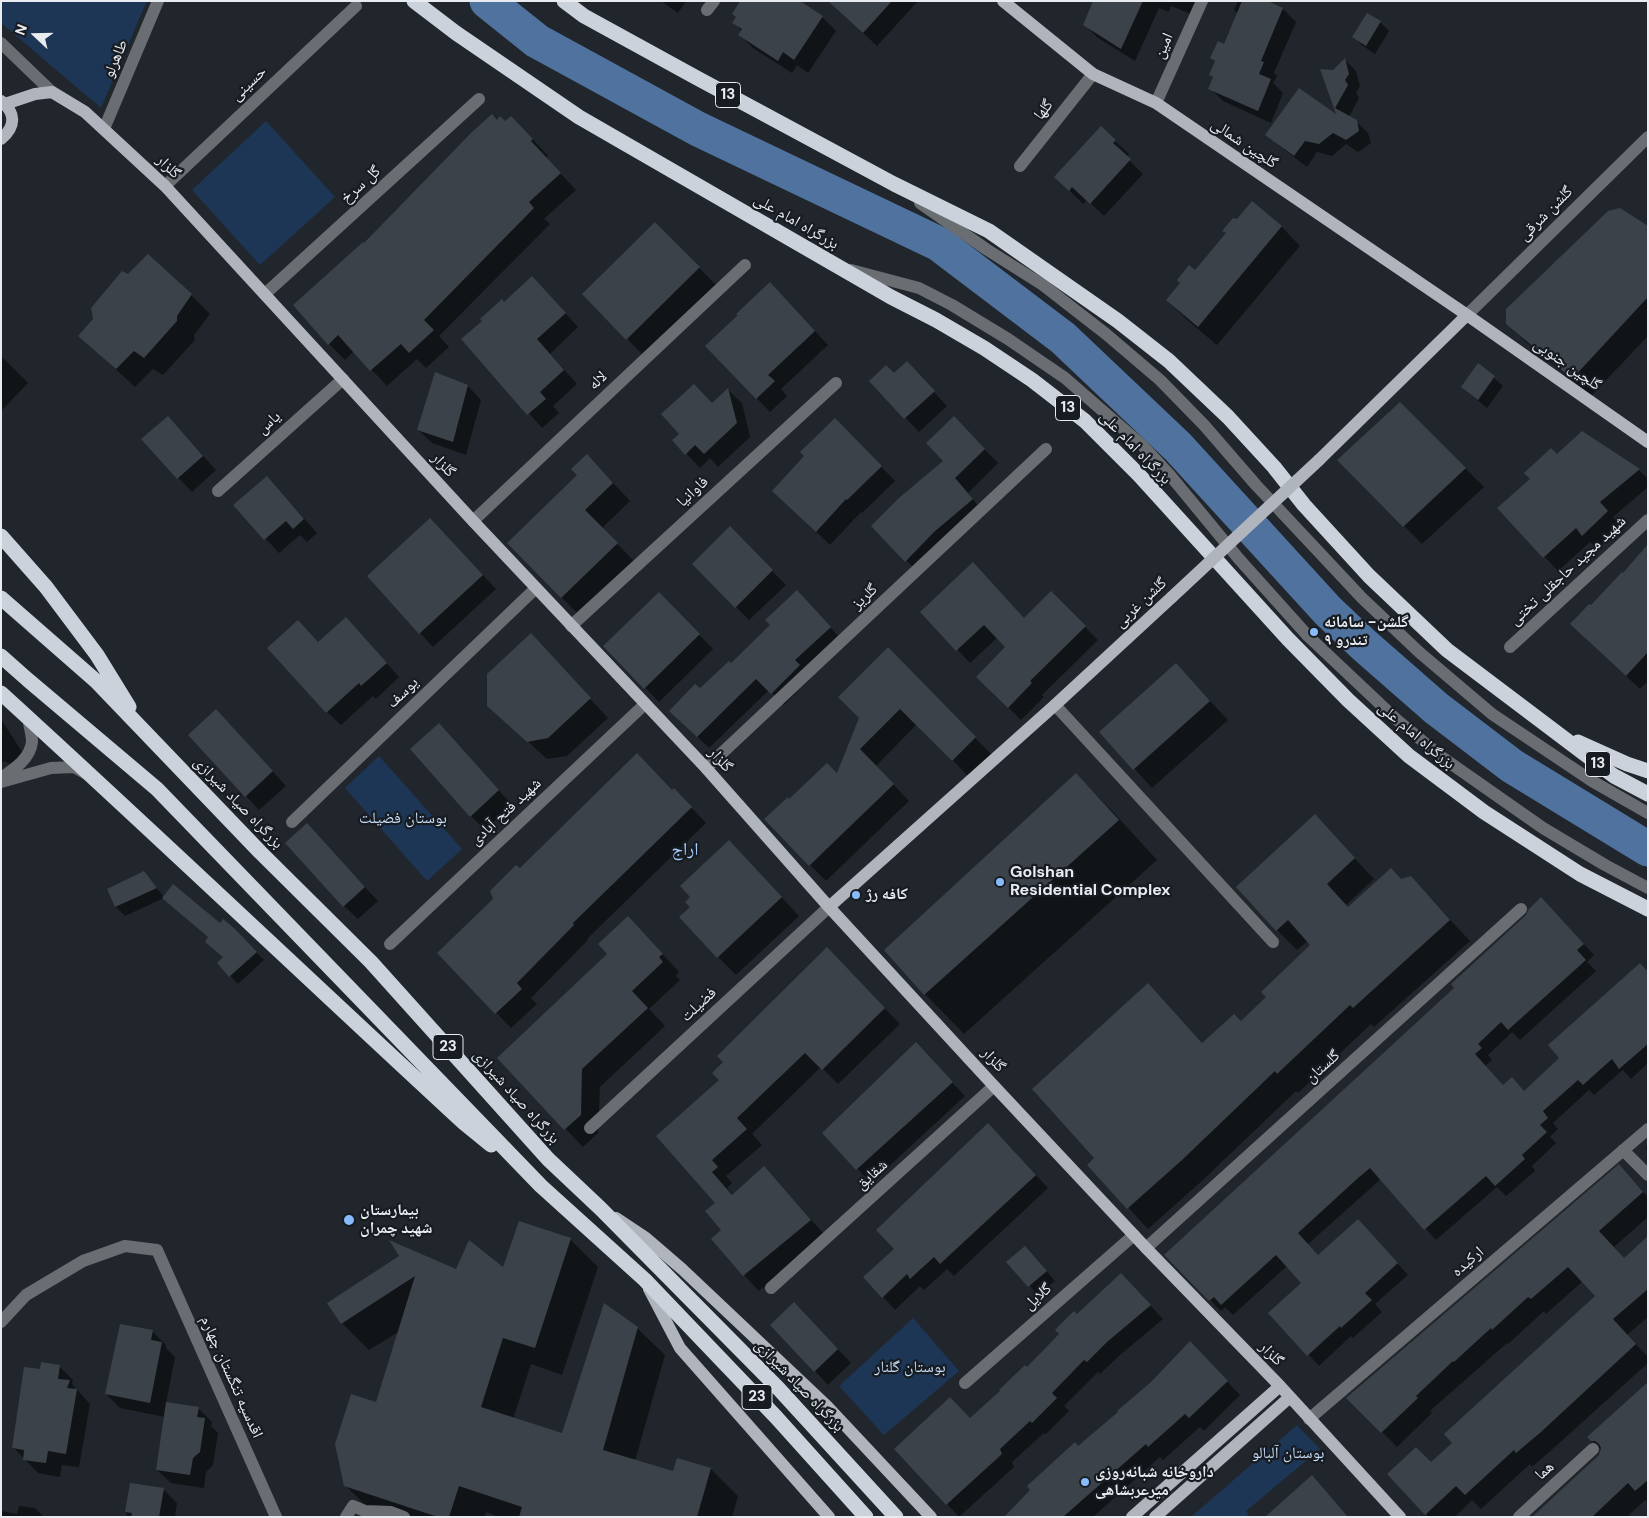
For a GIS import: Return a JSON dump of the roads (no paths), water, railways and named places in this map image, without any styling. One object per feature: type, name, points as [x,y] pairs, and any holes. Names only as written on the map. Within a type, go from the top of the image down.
[{"type":"highway","name":"بزرگراه امام علی","points":[[414,1],[456,34],[579,117],[891,297],[936,320],[984,348],[1032,380],[1085,421],[1139,475],[1288,639],[1348,700],[1409,756],[1492,818],[1580,874],[1648,909]]},
{"type":"highway","name":"13","points":[[564,1],[592,20],[894,184],[988,231],[1118,321],[1169,361],[1228,417],[1368,576],[1447,650],[1614,776],[1648,794]]},
{"type":"highway","points":[[1,536],[46,587],[97,654],[144,732]]},
{"type":"highway","name":"بزرگراه صیاد شیرازی","points":[[1,598],[96,682],[260,852],[371,962],[548,1159],[601,1209],[778,1388],[892,1511]]},
{"type":"highway","name":"23","points":[[1,656],[157,789],[542,1186],[645,1280],[776,1417],[866,1517]]},
{"type":"highway","points":[[1,693],[464,1123],[542,1186]]},
{"type":"highway","points":[[1552,730],[1627,764],[1648,771]]},
{"type":"main road","name":"گلچین شمالی","points":[[1003,1],[1093,74],[1156,103],[1467,315]]},
{"type":"main road","name":"گلزار","points":[[52,92],[85,112],[165,186],[473,521],[706,768],[829,907],[994,1086],[1146,1248],[1280,1386],[1400,1517]]},
{"type":"main road","points":[[3,102],[52,92]]},
{"type":"main road","points":[[1,139],[7,134],[12,123],[10,109],[3,102]]},
{"type":"main road","name":"گلچین جنوبی","points":[[1467,315],[1648,442]]},
{"type":"main road","name":"گلشن غربی","points":[[829,907],[1172,597],[1319,460],[1467,315]]},
{"type":"main road","points":[[601,1209],[646,1238],[697,1283],[827,1406],[931,1517]]},
{"type":"main road","points":[[645,1280],[680,1348],[829,1517]]},
{"type":"main road","points":[[1132,1517],[1280,1386]]},
{"type":"main road","points":[[1155,1517],[1290,1397]]},
{"type":"street","name":"طاهرلو","points":[[104,129],[158,1]]},
{"type":"street","name":"امین","points":[[1156,103],[1202,1]]},
{"type":"street","name":"حسینی","points":[[165,186],[356,6]]},
{"type":"street","name":"گلزار","points":[[1,43],[52,92]]},
{"type":"street","name":"گلها","points":[[1020,166],[1093,74]]},
{"type":"street","name":"گل سرخ","points":[[264,294],[480,99]]},
{"type":"street","name":"گلشن شرقی","points":[[1467,315],[1648,137]]},
{"type":"street","points":[[894,184],[986,249],[1044,285],[1160,380],[1204,425],[1256,485],[1362,598],[1419,652],[1485,709],[1592,781],[1648,813]]},
{"type":"street","name":"لاله","points":[[473,521],[745,265]]},
{"type":"street","points":[[839,267],[919,288],[1000,334],[1065,378],[1143,446],[1308,636],[1396,719],[1443,758],[1543,828],[1648,888]]},
{"type":"street","name":"یاس","points":[[218,491],[343,380]]},
{"type":"street","name":"فاوانیا","points":[[571,626],[836,383]]},
{"type":"street","name":"گلریز","points":[[706,768],[1046,449]]},
{"type":"street","name":"شهید مجید حاجقلی تختی","points":[[1510,647],[1648,520]]},
{"type":"street","name":"یوسف","points":[[292,822],[536,588]]},
{"type":"street","name":"شهید فتح آبادی","points":[[390,944],[645,704]]},
{"type":"street","points":[[1054,705],[1273,942]]},
{"type":"street","points":[[1,780],[20,764],[28,754],[32,742],[28,717]]},
{"type":"street","points":[[1,780],[51,768],[74,766],[94,778]]},
{"type":"street","name":"فضیلت","points":[[590,1128],[829,907]]},
{"type":"street","name":"گلستان","points":[[1146,1248],[1521,909]]},
{"type":"street","name":"شقایق","points":[[771,1288],[994,1086]]},
{"type":"street","name":"ارکیده","points":[[1309,1419],[1648,1129]]},
{"type":"street","points":[[1624,1150],[1648,1175]]},
{"type":"street","name":"گلایل","points":[[965,1383],[1134,1234]]},
{"type":"street","name":"اقدسیه تنگستان چهارم","points":[[1,1322],[26,1295],[83,1261],[125,1246],[157,1250],[276,1517]]},
{"type":"street","name":"هما","points":[[1519,1517],[1593,1449]]},
{"type":"street","points":[[346,1517],[353,1506],[365,1511],[391,1512],[404,1517]]},
{"type":"waterway","points":[[487,1],[537,41],[698,129],[939,244],[1063,338],[1178,447],[1328,611],[1436,708],[1512,766],[1648,849]]},
{"type":"place","name":"گلشن- سامانه ۹ تندرو","points":[[1314,632]]},
{"type":"place","name":"Golshan Residential Complex","points":[[1000,882]]},
{"type":"place","name":"کافه رژ","points":[[856,895]]},
{"type":"place","name":"بیمارستان شهید چمران","points":[[349,1220]]},
{"type":"place","name":"داروخانه شبانه‌روزی میرعربشاهی","points":[[1085,1482]]},
{"type":"district","name":"اراج","points":[[685,850]]},
{"type":"park label","name":"بوستان فضیلت","points":[[403,819]]},
{"type":"park label","name":"بوستان گلنار","points":[[910,1368]]},
{"type":"park label","name":"بوستان آلبالو","points":[[1288,1454]]}]
